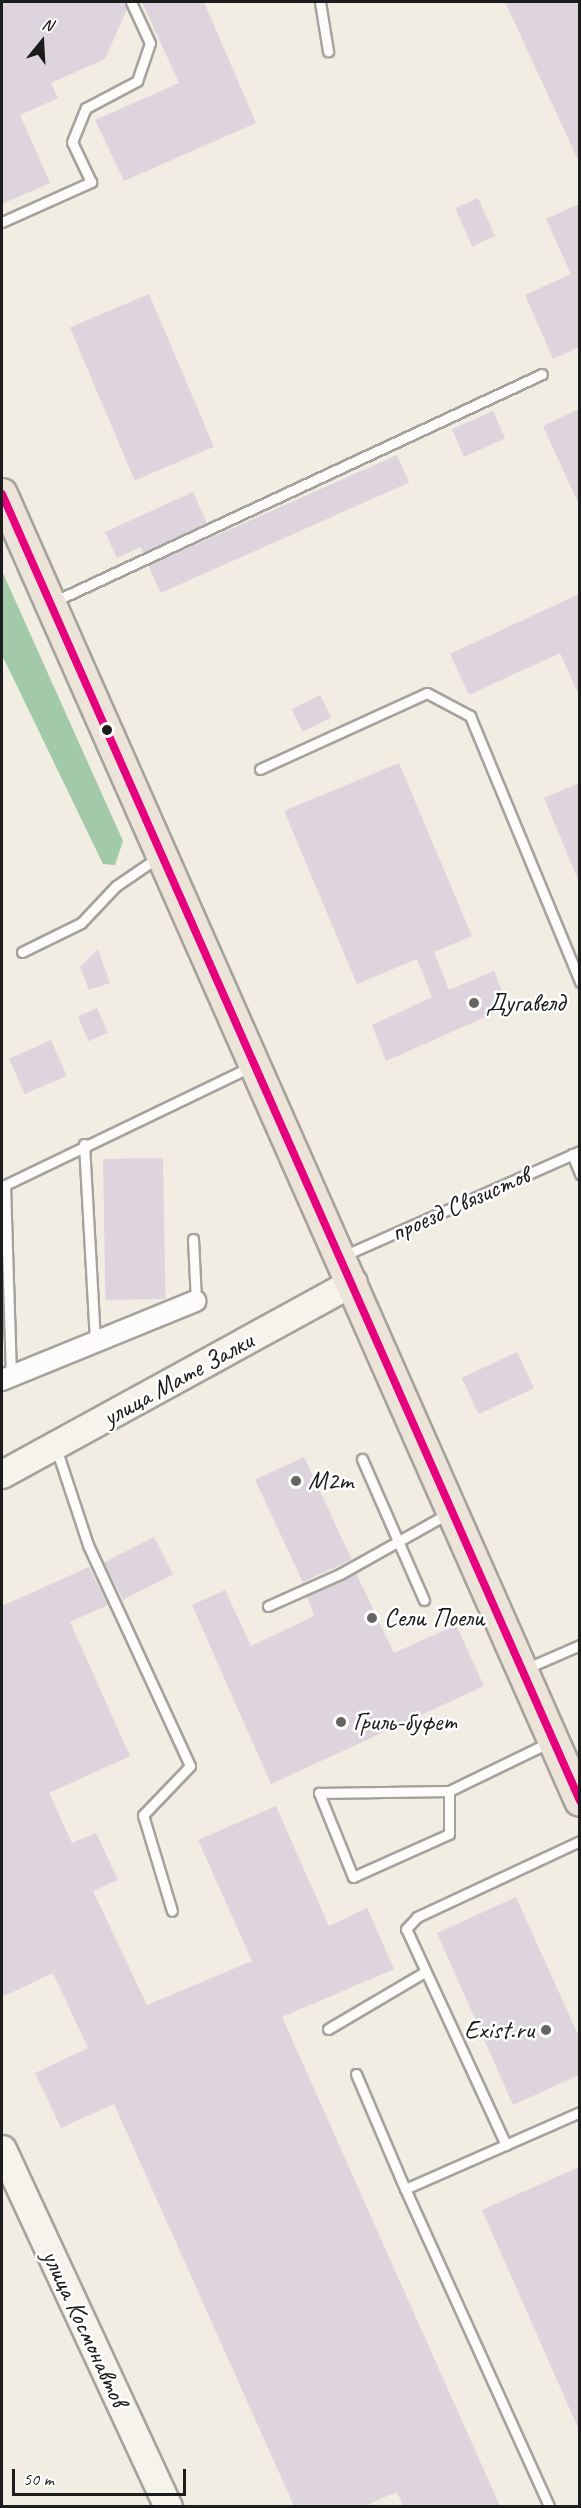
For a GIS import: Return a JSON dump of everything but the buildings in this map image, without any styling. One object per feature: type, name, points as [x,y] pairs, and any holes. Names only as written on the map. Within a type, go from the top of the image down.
[{"type":"main road","points":[[2,498],[347,1270],[579,1801]]},
{"type":"street","name":"улица Мате Залки","points":[[2,1474],[56,1447],[347,1270]]},
{"type":"street","points":[[6,1378],[95,1344],[195,1301]]},
{"type":"street","name":"улица Космонавтов","points":[[3,2157],[168,2506]]},
{"type":"lane","points":[[2,222],[91,182],[72,142],[86,108],[137,81],[150,43],[131,2]]},
{"type":"lane","points":[[320,2],[328,51]]},
{"type":"lane","points":[[50,604],[542,374]]},
{"type":"lane","points":[[260,769],[428,693],[470,716],[579,982]]},
{"type":"lane","points":[[22,952],[81,923],[116,886],[162,855]]},
{"type":"lane","points":[[6,1378],[4,1185],[84,1144],[255,1064]]},
{"type":"lane","points":[[84,1144],[95,1344]]},
{"type":"lane","points":[[576,1152],[579,1174]]},
{"type":"lane","name":"проезд Связистов","points":[[347,1270],[576,1152]]},
{"type":"lane","points":[[193,1239],[195,1301]]},
{"type":"lane","points":[[56,1447],[88,1545],[190,1766],[143,1815],[172,1911]]},
{"type":"lane","points":[[362,1459],[424,1600]]},
{"type":"lane","points":[[268,1606],[340,1574],[396,1538],[452,1512]]},
{"type":"lane","points":[[521,1670],[579,1645]]},
{"type":"lane","points":[[449,1791],[449,1834],[353,1877],[319,1793],[449,1791],[552,1741]]},
{"type":"lane","points":[[506,2145],[423,1973],[406,1929],[417,1917],[579,1841]]},
{"type":"lane","points":[[328,2029],[423,1973]]},
{"type":"lane","points":[[356,2074],[549,2506]]},
{"type":"lane","points":[[405,2188],[579,2112]]},
{"type":"green space","points":[[2,571],[123,841],[115,865],[103,864],[2,655]]},
{"type":"transit line","points":[[2,494],[580,1801]]},
{"type":"place","name":"Дугавелд","points":[[474,1003]]},
{"type":"place","name":"М2m","points":[[296,1481]]},
{"type":"place","name":"Сели Поели","points":[[372,1618]]},
{"type":"place","name":"Гриль-буфет","points":[[341,1722]]},
{"type":"place","name":"Exist.ru","points":[[546,2030]]}]
